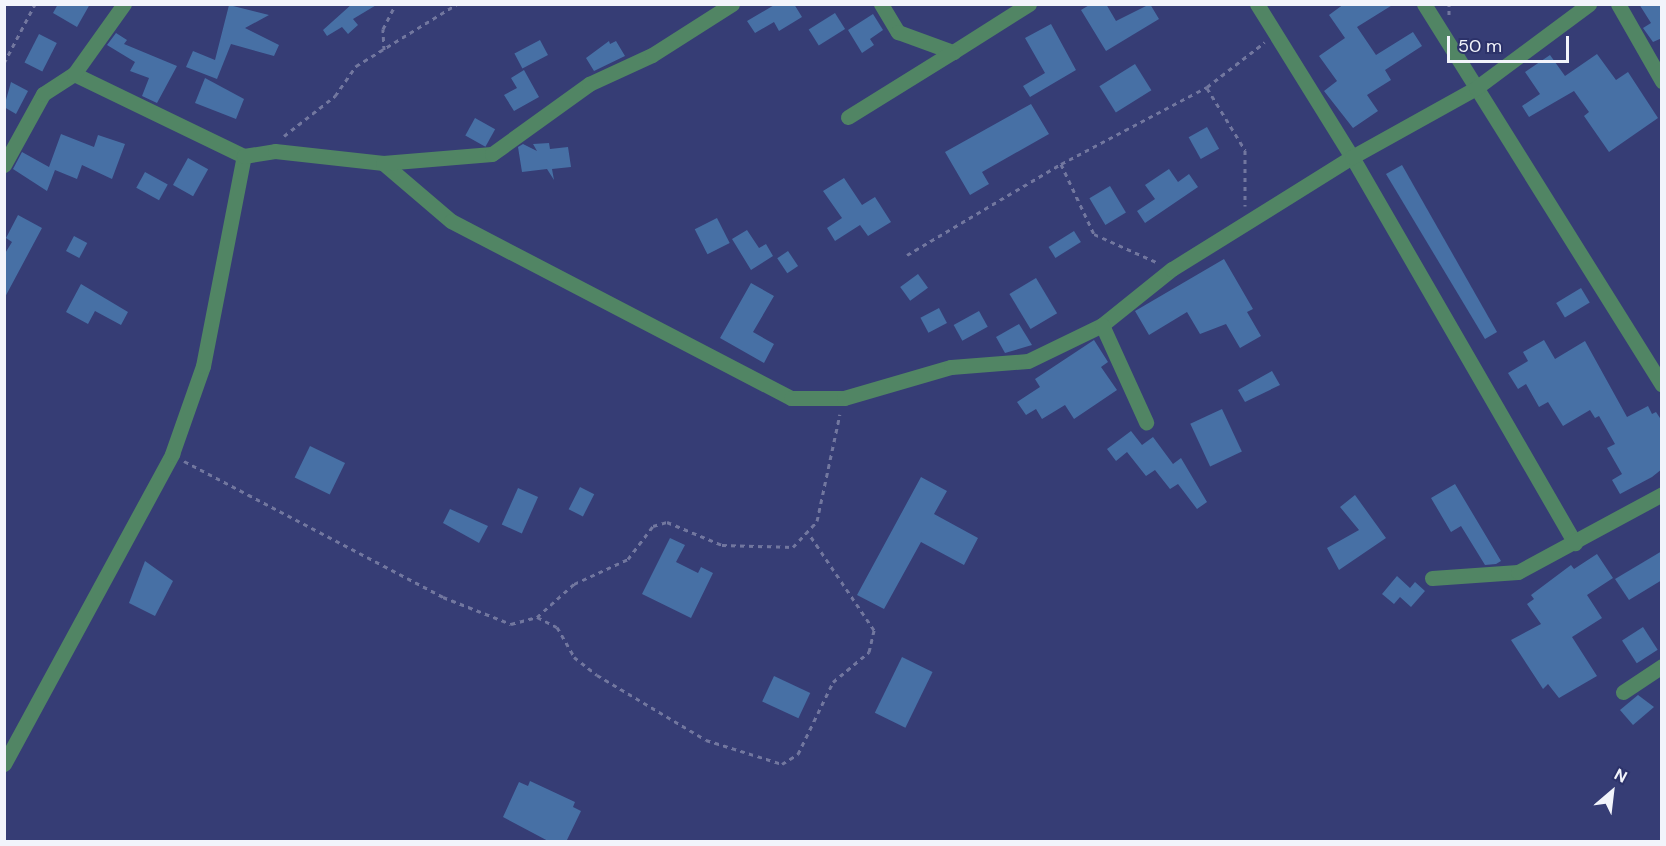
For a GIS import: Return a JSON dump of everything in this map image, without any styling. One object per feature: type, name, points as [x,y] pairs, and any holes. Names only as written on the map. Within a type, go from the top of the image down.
[{"type":"street","points":[[4,165],[43,93],[74,74],[124,4]]},
{"type":"street","points":[[74,74],[244,156],[275,151],[383,163],[492,154],[589,84],[652,55],[732,4]]},
{"type":"street","points":[[880,4],[898,32],[953,52]]},
{"type":"street","points":[[848,117],[1029,4]]},
{"type":"street","points":[[1257,4],[1273,35],[1353,157],[1575,543]]},
{"type":"street","points":[[1424,4],[1662,385]]},
{"type":"street","points":[[383,163],[451,221],[791,398],[844,398],[951,367],[1028,361],[1102,325],[1172,268],[1246,226],[1353,157],[1476,88],[1589,4]]},
{"type":"street","points":[[1618,4],[1662,81]]},
{"type":"street","points":[[4,764],[172,454],[203,366],[244,156]]},
{"type":"street","points":[[1102,325],[1146,422]]},
{"type":"street","points":[[1432,578],[1518,572],[1662,494]]},
{"type":"street","points":[[1623,692],[1662,666]]},
{"type":"path","points":[[4,63],[35,4]]},
{"type":"path","points":[[384,51],[383,29],[396,4]]},
{"type":"path","points":[[275,151],[289,128],[335,96],[356,66],[384,51],[457,4]]},
{"type":"path","points":[[907,255],[1060,164],[1207,87],[1273,35]]},
{"type":"path","points":[[1207,87],[1245,150],[1246,226]]},
{"type":"path","points":[[1060,164],[1094,234],[1172,268]]},
{"type":"path","points":[[172,454],[443,597],[511,624],[537,617],[573,584],[628,559],[653,526],[667,522],[722,545],[793,547],[809,534],[817,521],[844,398]]},
{"type":"path","points":[[537,617],[557,627],[574,657],[597,675],[706,740],[782,764],[798,754],[833,682],[869,652],[873,630],[809,534]]},
{"type":"building","points":[[58,4],[90,4],[77,27],[53,13]]},
{"type":"building","points":[[352,4],[378,4],[353,19],[358,25],[348,34],[342,27],[327,36],[323,30]]},
{"type":"building","points":[[776,4],[794,4],[802,17],[779,31],[774,22],[755,33],[747,21]]},
{"type":"building","points":[[1091,4],[1106,4],[1116,21],[1150,4],[1159,19],[1106,51],[1081,10]]},
{"type":"building","points":[[1344,4],[1394,4],[1357,27],[1376,55],[1413,32],[1422,46],[1385,70],[1391,80],[1367,95],[1378,111],[1353,128],[1324,91],[1337,81],[1319,56],[1345,38],[1329,15]]},
{"type":"building","points":[[1639,4],[1662,4],[1662,38],[1653,42],[1643,28],[1651,23]]},
{"type":"building","points":[[229,5],[269,15],[245,28],[279,45],[274,56],[231,44],[217,79],[186,67],[193,51],[215,60]]},
{"type":"building","points":[[835,13],[845,29],[819,46],[809,29]]},
{"type":"building","points":[[873,14],[883,30],[870,39],[874,45],[862,53],[848,30]]},
{"type":"building","points":[[1051,24],[1076,70],[1030,97],[1023,86],[1045,73],[1025,38]]},
{"type":"building","points":[[116,33],[127,40],[124,44],[177,66],[157,103],[142,96],[149,78],[130,71],[135,62],[107,45]]},
{"type":"building","points":[[39,34],[57,43],[42,72],[24,63]]},
{"type":"building","points":[[540,40],[548,55],[522,69],[514,54]]},
{"type":"building","points":[[609,41],[610,44],[616,41],[625,56],[594,71],[586,58]]},
{"type":"building","points":[[1597,54],[1616,80],[1628,72],[1658,118],[1609,152],[1584,116],[1589,112],[1574,91],[1529,117],[1522,106],[1540,94],[1525,72],[1550,55],[1565,76]]},
{"type":"building","points":[[1135,64],[1151,90],[1116,113],[1099,86]]},
{"type":"building","points":[[524,70],[539,97],[514,111],[504,95],[517,88],[511,78]]},
{"type":"building","points":[[205,78],[244,99],[236,119],[195,103]]},
{"type":"building","points":[[11,82],[28,91],[16,114],[4,107]]},
{"type":"building","points":[[1031,104],[1049,134],[982,172],[989,184],[970,195],[945,152]]},
{"type":"building","points":[[475,118],[495,129],[485,147],[465,135]]},
{"type":"building","points":[[1207,127],[1219,149],[1201,159],[1189,137]]},
{"type":"building","points":[[61,134],[94,147],[98,135],[125,144],[112,179],[82,165],[77,179],[55,170],[47,191],[13,169],[22,152],[49,167]]},
{"type":"building","points":[[549,143],[550,149],[568,147],[571,167],[552,169],[554,180],[547,169],[522,172],[518,147],[523,144],[537,151],[533,144]]},
{"type":"building","points":[[188,158],[208,169],[193,196],[173,185]]},
{"type":"building","points":[[1402,165],[1497,332],[1485,339],[1386,174]]},
{"type":"building","points":[[1169,169],[1178,182],[1189,174],[1198,187],[1145,223],[1137,211],[1155,199],[1145,185]]},
{"type":"building","points":[[145,172],[168,185],[159,200],[136,188]]},
{"type":"building","points":[[844,178],[862,205],[875,197],[891,222],[868,236],[860,225],[835,241],[827,228],[842,218],[823,191]]},
{"type":"building","points":[[1110,186],[1126,213],[1105,225],[1089,198]]},
{"type":"building","points":[[18,215],[42,228],[4,299],[4,255],[12,242],[6,238]]},
{"type":"building","points":[[717,218],[730,243],[707,254],[695,229]]},
{"type":"building","points":[[747,230],[759,248],[766,244],[773,256],[751,270],[732,239]]},
{"type":"building","points":[[1074,231],[1081,242],[1055,258],[1049,247]]},
{"type":"building","points":[[74,236],[87,243],[79,258],[66,251]]},
{"type":"building","points":[[788,251],[798,266],[787,273],[777,258]]},
{"type":"building","points":[[1224,259],[1253,309],[1247,312],[1261,336],[1240,348],[1226,324],[1200,334],[1187,312],[1149,335],[1135,311]]},
{"type":"building","points":[[918,274],[928,288],[910,301],[900,287]]},
{"type":"building","points":[[1036,278],[1057,313],[1031,329],[1009,294]]},
{"type":"building","points":[[751,283],[774,296],[753,332],[774,344],[764,363],[720,338]]},
{"type":"building","points":[[81,284],[128,312],[121,325],[95,311],[88,324],[66,312]]},
{"type":"building","points":[[1581,288],[1590,303],[1565,318],[1556,303]]},
{"type":"building","points":[[939,308],[947,323],[928,333],[920,318]]},
{"type":"building","points":[[979,311],[988,327],[962,341],[954,325]]},
{"type":"building","points":[[1019,324],[1032,345],[1005,353],[996,337]]},
{"type":"building","points":[[1094,340],[1108,362],[1101,367],[1117,390],[1074,419],[1065,405],[1042,419],[1036,409],[1026,415],[1017,402],[1040,387],[1035,379]]},
{"type":"building","points":[[1544,340],[1555,359],[1585,341],[1627,417],[1648,406],[1652,414],[1656,412],[1662,421],[1662,469],[1620,494],[1612,480],[1622,474],[1607,448],[1615,444],[1599,416],[1595,418],[1590,410],[1563,426],[1548,402],[1539,407],[1526,384],[1518,389],[1508,373],[1528,361],[1523,352]]},
{"type":"building","points":[[1272,371],[1280,385],[1245,402],[1238,390]]},
{"type":"building","points":[[1222,409],[1242,452],[1210,466],[1190,424]]},
{"type":"building","points":[[1131,431],[1142,445],[1153,437],[1173,464],[1181,458],[1207,502],[1197,509],[1178,484],[1170,489],[1155,470],[1146,476],[1127,452],[1116,461],[1107,449]]},
{"type":"building","points":[[310,446],[345,463],[330,495],[295,477]]},
{"type":"building","points":[[921,477],[947,491],[934,514],[978,538],[964,565],[921,542],[884,609],[857,595]]},
{"type":"building","points":[[1455,484],[1501,561],[1496,564],[1485,565],[1461,526],[1451,532],[1431,498]]},
{"type":"building","points":[[580,487],[594,494],[583,517],[569,509]]},
{"type":"building","points":[[518,488],[538,497],[522,533],[502,525]]},
{"type":"building","points":[[1355,495],[1386,538],[1339,570],[1327,548],[1359,530],[1340,507]]},
{"type":"building","points":[[450,509],[488,526],[479,543],[443,523]]},
{"type":"building","points":[[670,538],[685,545],[676,562],[698,573],[701,567],[713,573],[691,618],[642,594]]},
{"type":"building","points":[[1662,551],[1662,580],[1629,600],[1615,579]]},
{"type":"building","points":[[1597,554],[1613,578],[1587,595],[1602,618],[1572,637],[1597,676],[1559,698],[1548,684],[1543,689],[1511,640],[1541,624],[1527,604],[1534,599],[1531,595],[1571,565],[1574,569]]},
{"type":"building","points":[[145,561],[173,581],[155,616],[129,603]]},
{"type":"building","points":[[1397,576],[1410,588],[1415,582],[1425,591],[1411,607],[1400,597],[1394,604],[1382,594]]},
{"type":"building","points":[[1643,627],[1658,650],[1637,663],[1622,641]]},
{"type":"building","points":[[902,657],[933,672],[905,728],[875,713]]},
{"type":"building","points":[[774,676],[810,693],[798,718],[762,701]]},
{"type":"building","points":[[1638,695],[1654,707],[1633,725],[1620,710]]},
{"type":"building","points":[[530,781],[575,802],[573,807],[581,811],[566,842],[550,842],[503,817],[519,782],[528,786]]}]
